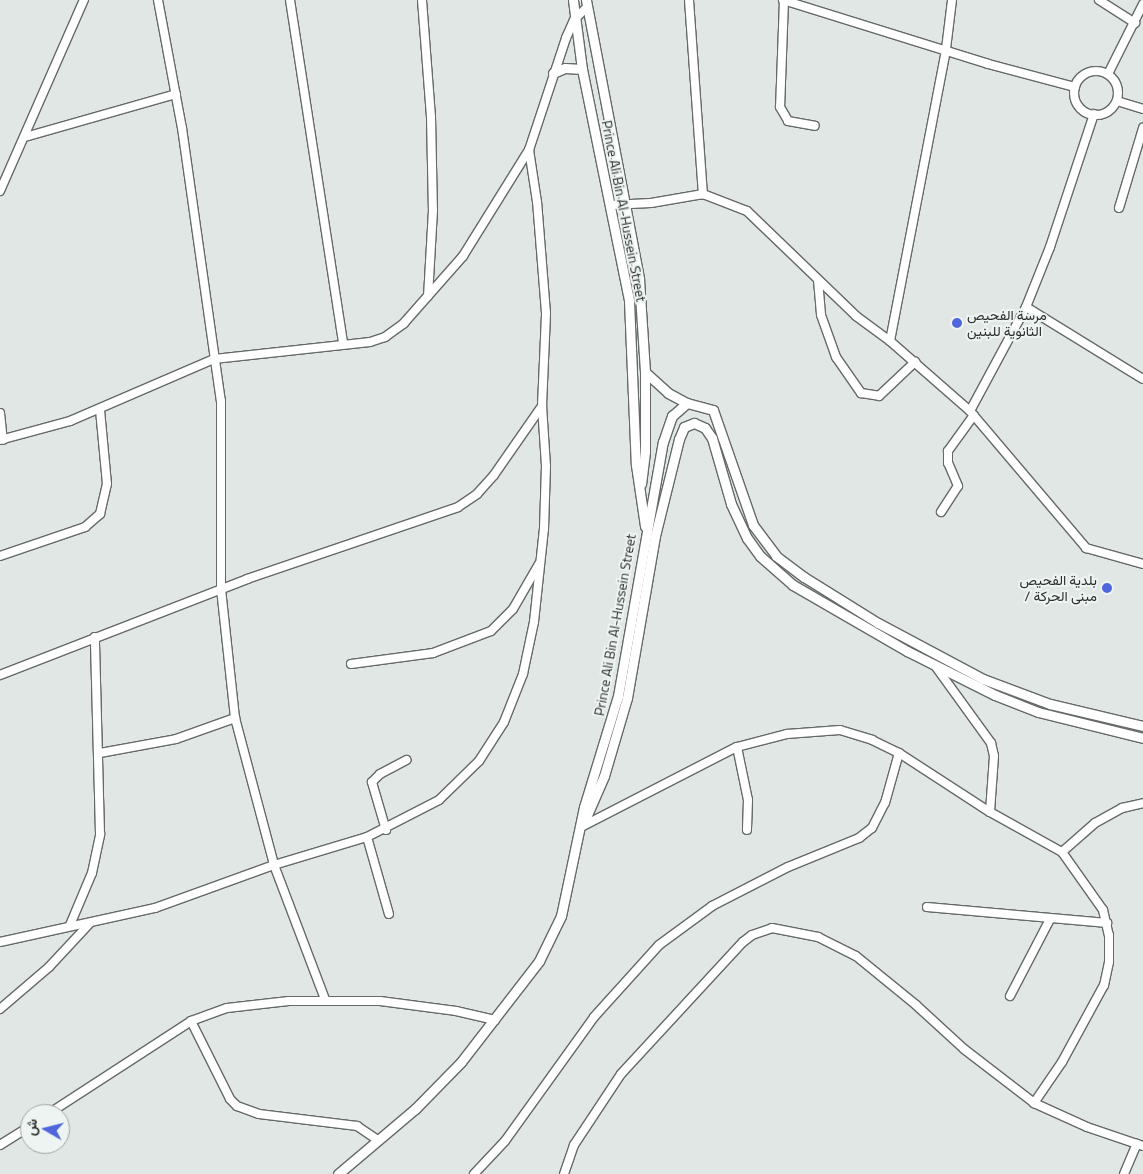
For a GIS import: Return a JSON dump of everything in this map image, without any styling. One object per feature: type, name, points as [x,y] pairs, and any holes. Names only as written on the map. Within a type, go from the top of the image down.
[{"type":"street","points":[[0,191],[84,0]]},
{"type":"street","points":[[158,0],[176,94],[214,359],[223,436],[221,590],[234,718],[274,864],[325,999]]},
{"type":"street","points":[[290,0],[344,344]]},
{"type":"street","points":[[422,0],[431,116],[433,210],[428,296]]},
{"type":"street","name":"Prince Ali Bin Al-Hussein Street","points":[[573,0],[574,20],[582,69],[629,301],[636,452],[646,531],[618,696],[584,807],[583,825]]},
{"type":"street","points":[[689,0],[702,194]]},
{"type":"street","points":[[815,126],[788,121],[780,108],[784,0],[1075,87]]},
{"type":"street","points":[[890,340],[946,49],[952,0]]},
{"type":"street","points":[[1099,0],[1135,23]]},
{"type":"street","points":[[0,413],[2,440],[100,410],[214,359],[344,344],[386,337],[404,323],[428,296],[490,218],[529,150],[553,72],[574,20],[586,4]]},
{"type":"street","name":"Prince Ali Bin Al-Hussein Street","points":[[586,4],[639,279],[645,372],[645,464],[640,488]]},
{"type":"street","points":[[1108,74],[1143,4]]},
{"type":"street","points":[[553,72],[565,68],[582,69]]},
{"type":"street","points":[[1088,72],[1108,74],[1117,86],[1116,101],[1103,113],[1094,114],[1078,105],[1075,87],[1080,78],[1088,72]]},
{"type":"street","points":[[25,137],[176,94]]},
{"type":"street","points":[[1116,101],[1143,108]]},
{"type":"street","points":[[941,512],[958,486],[948,463],[948,451],[972,413],[1026,307],[1094,114]]},
{"type":"street","points":[[1119,208],[1143,128]]},
{"type":"street","points":[[0,942],[70,925],[155,908],[274,864],[386,830],[439,800],[462,781],[479,761],[504,722],[523,674],[534,622],[541,560],[546,466],[542,406],[546,313],[537,202],[529,150]]},
{"type":"street","points":[[610,205],[651,203],[702,194],[747,211],[856,316],[890,340],[972,413],[1086,548],[1143,564]]},
{"type":"street","points":[[818,280],[821,315],[836,357],[861,393],[879,396],[915,362]]},
{"type":"street","points":[[1026,307],[1143,379]]},
{"type":"street","points":[[645,372],[668,393],[687,402],[708,406],[718,417],[749,515],[776,556],[832,595],[912,641],[983,678],[1050,704],[1143,726]]},
{"type":"street","points":[[655,536],[646,531],[668,424],[687,402]]},
{"type":"street","points":[[0,674],[221,590],[458,506],[477,494],[494,475],[542,406]]},
{"type":"street","points":[[0,556],[85,527],[100,514],[107,484],[100,410]]},
{"type":"street","name":"Prince Ali Bin Al-Hussein Street","points":[[338,1174],[452,1072],[540,961],[561,916],[583,825],[604,776],[627,698],[655,536],[679,439],[684,427],[699,424],[712,438],[731,504],[747,538],[760,556],[793,585],[824,605],[907,651]]},
{"type":"street","points":[[351,664],[433,653],[491,631],[513,609],[541,560]]},
{"type":"street","points":[[70,925],[98,853],[100,753],[95,637]]},
{"type":"street","points":[[912,641],[907,651],[936,667],[1038,712],[1143,738]]},
{"type":"street","points":[[936,667],[991,744],[994,756],[990,812]]},
{"type":"street","points":[[100,753],[176,739],[234,718]]},
{"type":"street","points":[[583,825],[737,747],[787,734],[840,730],[857,734],[899,753],[990,812],[1062,852],[1097,898],[1107,923],[1110,949],[1104,985],[1062,1062],[1034,1103]]},
{"type":"street","points":[[737,747],[748,800],[747,830]]},
{"type":"street","points":[[474,1174],[505,1141],[594,1017],[659,944],[712,906],[788,867],[859,838],[872,828],[885,803],[899,753]]},
{"type":"street","points":[[386,830],[372,782],[380,774],[406,760]]},
{"type":"street","points":[[1062,852],[1095,824],[1122,808],[1143,803]]},
{"type":"street","points":[[367,837],[389,914]]},
{"type":"street","points":[[927,907],[1107,923]]},
{"type":"street","points":[[1010,996],[1050,919]]},
{"type":"street","points":[[0,1009],[49,967],[90,922]]},
{"type":"street","points":[[564,1174],[574,1145],[621,1074],[743,942],[752,935],[772,928],[818,938],[856,956],[916,1004],[964,1049],[1034,1103],[1140,1145],[1124,1174]]},
{"type":"street","points":[[63,1104],[191,1021],[227,1008],[325,999],[420,1005],[495,1020]]},
{"type":"street","points":[[191,1021],[230,1099],[237,1106],[259,1114],[357,1126],[378,1140]]},
{"type":"street","points":[[0,1145],[20,1132]]},
{"type":"place","name":"مرسة الفحيص الثانوية للبنين","points":[[957,323]]},
{"type":"place","name":"بلدية الفحيص / مبنى الحركة","points":[[1107,588]]}]
